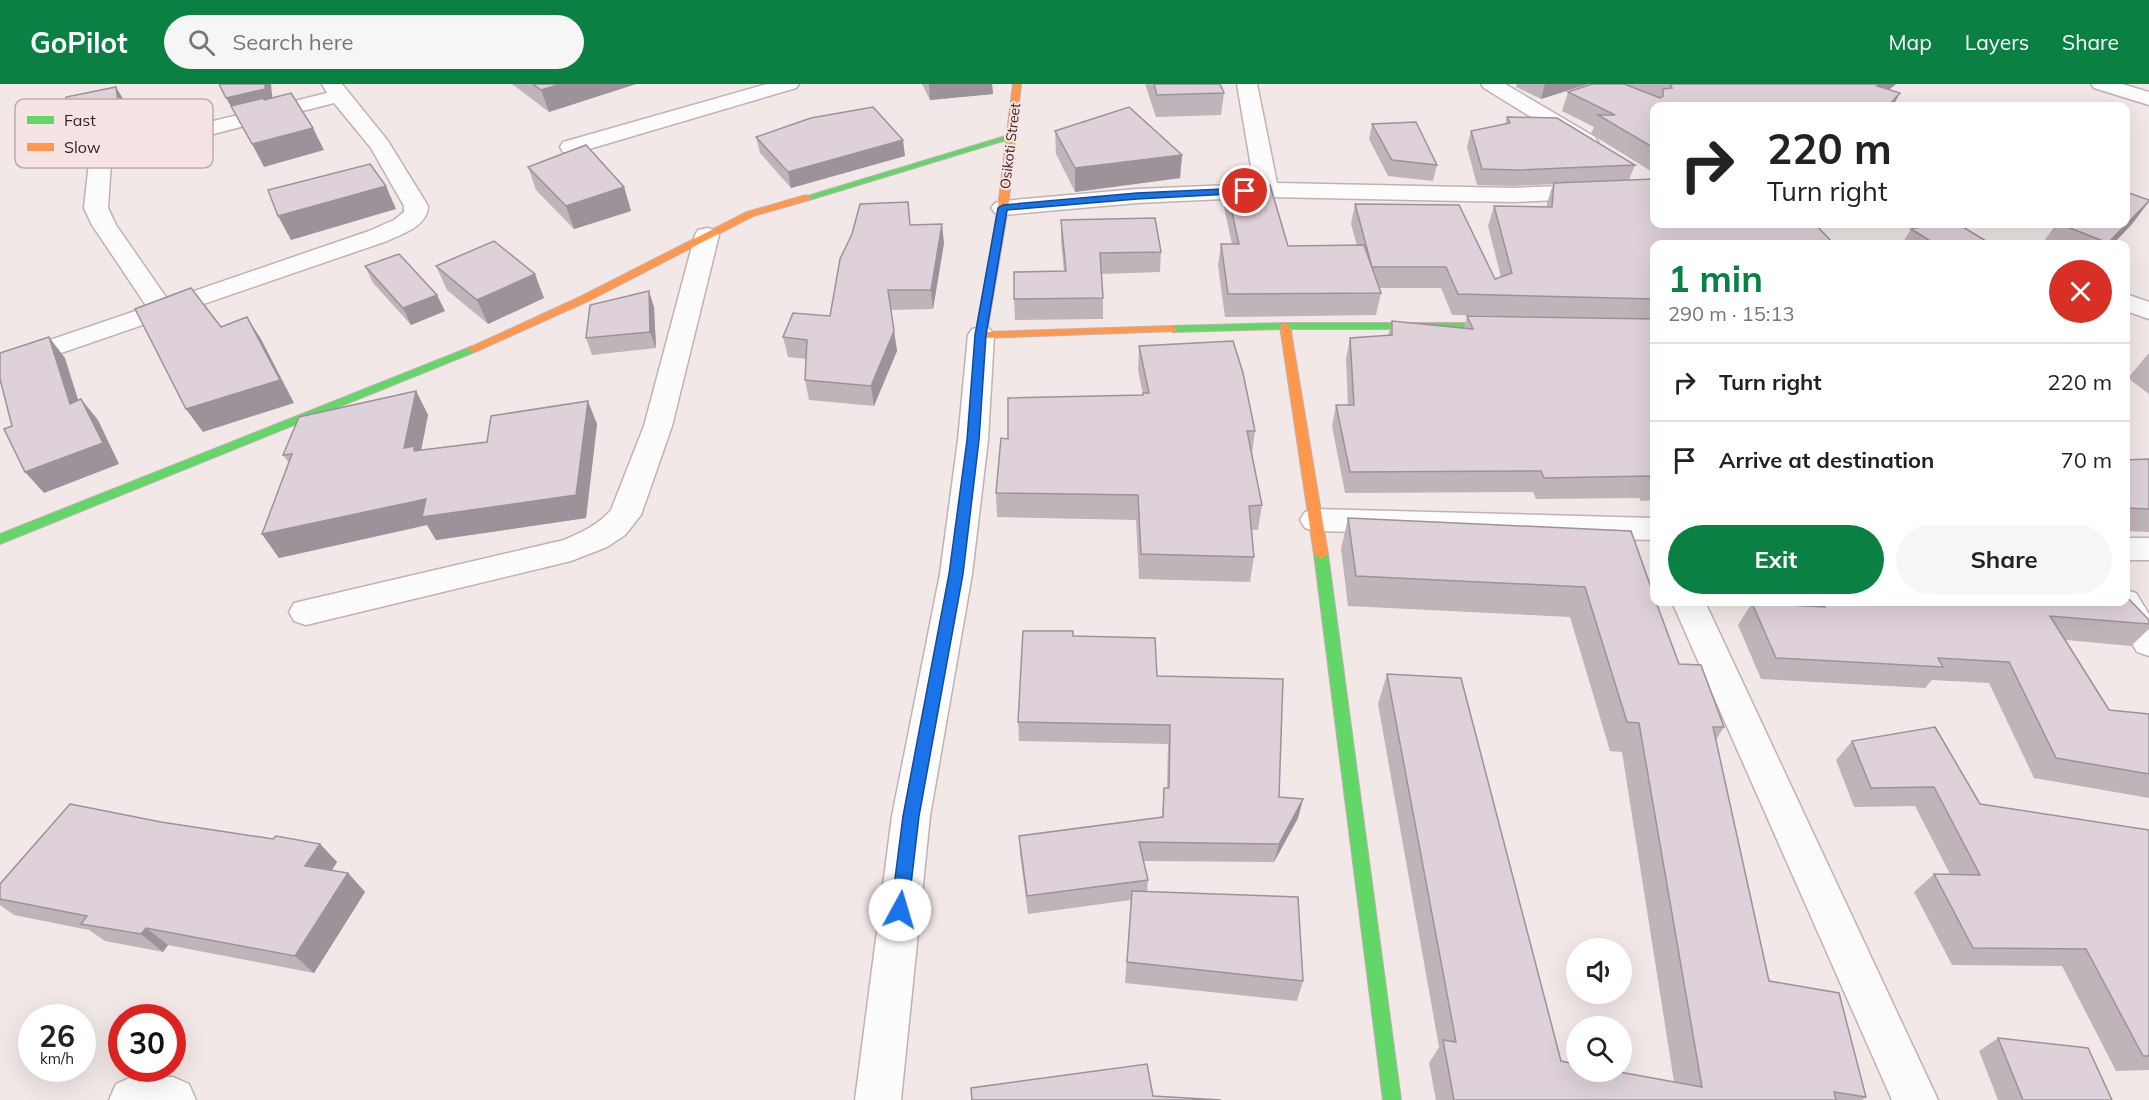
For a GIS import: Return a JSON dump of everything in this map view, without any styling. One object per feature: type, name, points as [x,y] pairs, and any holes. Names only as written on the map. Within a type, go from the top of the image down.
[{"type":"street","points":[[571,147],[760,87],[789,84]]},
{"type":"street","name":"Osikoti Street","points":[[981,335],[1003,208],[1017,84]]},
{"type":"street","points":[[1247,84],[1267,190]]},
{"type":"street","points":[[1491,84],[1607,154]]},
{"type":"street","points":[[2101,84],[2149,99]]},
{"type":"street","points":[[0,366],[378,236],[402,225],[416,214],[416,206],[380,146],[335,90],[213,125]]},
{"type":"street","points":[[1537,110],[1559,103]]},
{"type":"street","points":[[0,539],[475,348],[584,299],[750,214],[787,201],[1012,137]]},
{"type":"street","points":[[99,168],[96,208],[104,225],[161,309]]},
{"type":"street","points":[[1635,172],[1650,181]]},
{"type":"street","points":[[1003,208],[1137,196],[1267,190],[1513,195],[1650,189]]},
{"type":"street","points":[[306,612],[570,550],[596,539],[614,527],[625,515],[658,426],[707,235]]},
{"type":"street","points":[[1285,326],[1316,520],[1392,1100]]},
{"type":"street","points":[[878,1100],[911,816],[956,574],[973,440],[981,335],[1285,326],[1520,326]]},
{"type":"street","points":[[1316,520],[1650,529]]},
{"type":"street","points":[[2130,549],[2149,549]]},
{"type":"street","points":[[1690,606],[1915,1100]]},
{"type":"street","points":[[2126,606],[2149,643]]},
{"type":"street","points":[[132,1100],[173,1100]]},
{"type":"building","points":[[219,84],[265,84],[265,89],[226,98]]},
{"type":"building","points":[[533,84],[561,84],[541,90]]},
{"type":"building","points":[[1154,84],[1220,84],[1224,93],[1157,95]]},
{"type":"building","points":[[1592,84],[1624,84],[1660,98],[1663,96],[1663,89],[1672,88],[1669,84],[1880,84],[1877,86],[1900,93],[1892,102],[1650,102],[1650,146],[1598,115],[1615,115],[1568,92]]},
{"type":"building","points":[[116,87],[118,99],[66,99],[66,97]]},
{"type":"building","points":[[291,93],[313,128],[252,144],[231,106]]},
{"type":"building","points":[[873,107],[903,140],[788,172],[756,137],[811,118]]},
{"type":"building","points":[[1129,107],[1182,155],[1075,168],[1055,131]]},
{"type":"building","points":[[1507,117],[1557,118],[1635,165],[1518,170],[1482,169],[1471,131],[1510,123]]},
{"type":"building","points":[[1416,122],[1437,165],[1392,160],[1372,124]]},
{"type":"building","points":[[586,145],[624,187],[566,206],[528,167]]},
{"type":"building","points":[[370,164],[386,186],[278,216],[268,190]]},
{"type":"building","points":[[1650,179],[1650,228],[1819,228],[1830,240],[1650,240],[1650,299],[1458,294],[1446,267],[1372,267],[1355,204],[1459,205],[1495,279],[1512,273],[1494,206],[1552,207],[1554,183]]},
{"type":"building","points":[[1270,185],[1288,246],[1364,245],[1381,293],[1228,294],[1221,244],[1239,244],[1226,186]]},
{"type":"building","points":[[2130,193],[2149,201],[2130,220]]},
{"type":"building","points":[[908,202],[910,225],[942,224],[931,290],[888,290],[894,331],[871,386],[805,380],[807,340],[783,337],[793,313],[830,316],[840,259],[852,234],[860,204]]},
{"type":"building","points":[[1155,218],[1161,252],[1100,253],[1103,298],[1014,299],[1014,272],[1066,271],[1061,220]]},
{"type":"building","points":[[1965,228],[1984,240],[1929,240],[1911,229]]},
{"type":"building","points":[[2070,228],[2123,228],[2111,240],[2100,240]]},
{"type":"building","points":[[494,241],[535,274],[477,300],[436,266]]},
{"type":"building","points":[[399,254],[437,295],[403,308],[365,266]]},
{"type":"building","points":[[191,288],[221,327],[247,317],[280,380],[186,409],[135,309]]},
{"type":"building","points":[[649,291],[650,332],[586,338],[590,305]]},
{"type":"building","points":[[1467,316],[1650,319],[1650,477],[1544,478],[1541,471],[1350,472],[1336,405],[1354,405],[1350,338],[1392,335],[1392,321],[1473,329]]},
{"type":"building","points":[[49,337],[70,404],[81,399],[103,443],[25,472],[4,429],[12,426],[0,379],[0,353]]},
{"type":"building","points":[[1233,341],[1243,373],[1255,431],[1247,431],[1262,505],[1249,506],[1254,557],[1141,554],[1138,495],[996,493],[1001,438],[1008,439],[1008,398],[1143,395],[1143,393],[1149,393],[1139,346]]},
{"type":"building","points":[[416,391],[404,448],[414,446],[414,451],[487,442],[491,416],[588,401],[576,495],[422,517],[426,499],[262,534],[292,454],[283,455],[299,417]]},
{"type":"building","points":[[2149,459],[2149,509],[2130,508],[2130,460]]},
{"type":"building","points":[[1348,518],[1631,531],[1650,585],[1650,606],[1657,606],[1679,664],[1701,665],[1724,727],[1713,727],[1769,981],[1839,993],[1866,1097],[1834,1092],[1836,1100],[1454,1100],[1443,1040],[1456,1042],[1387,674],[1461,678],[1561,1061],[1566,1062],[1566,1082],[1632,1082],[1632,1074],[1702,1087],[1639,723],[1627,722],[1585,587],[1356,576]]},
{"type":"building","points":[[2130,600],[2149,620],[2149,624],[2050,616],[2109,710],[2149,714],[2149,774],[2056,758],[2009,662],[1938,658],[1943,667],[1776,658],[1753,606],[2130,606]]},
{"type":"building","points":[[1023,631],[1073,631],[1073,636],[1155,638],[1157,676],[1283,679],[1279,797],[1303,799],[1279,844],[1139,842],[1148,880],[1027,896],[1019,836],[1163,817],[1164,788],[1169,788],[1170,725],[1018,722]]},
{"type":"building","points":[[1935,727],[1980,804],[2149,830],[2149,1056],[2143,1056],[2086,949],[1973,948],[1934,874],[1980,875],[1934,787],[1871,788],[1852,741]]},
{"type":"building","points":[[70,804],[161,822],[273,839],[276,836],[320,844],[305,866],[348,873],[295,956],[146,928],[141,934],[81,924],[87,916],[0,899],[0,884]]},
{"type":"building","points":[[1132,891],[1298,897],[1303,981],[1127,962]]},
{"type":"building","points":[[1998,1038],[2088,1048],[2112,1100],[2023,1100]]},
{"type":"building","points":[[1147,1064],[1153,1096],[1221,1100],[972,1100],[971,1088]]},
{"type":"traffic: fast","points":[[806,198],[1012,137]]},
{"type":"traffic: fast","points":[[1172,329],[1285,326],[1508,326]]},
{"type":"traffic: fast","points":[[0,539],[473,349]]},
{"type":"traffic: fast","points":[[1321,554],[1392,1100]]},
{"type":"traffic: slow","points":[[1017,84],[1003,208],[981,335],[1172,329]]},
{"type":"traffic: slow","points":[[473,349],[584,299],[750,214],[806,198]]},
{"type":"traffic: slow","points":[[1285,326],[1321,554]]},
{"type":"route","points":[[900,910],[911,816],[956,574],[973,440],[981,335],[1003,208],[1137,196],[1245,191]]}]
